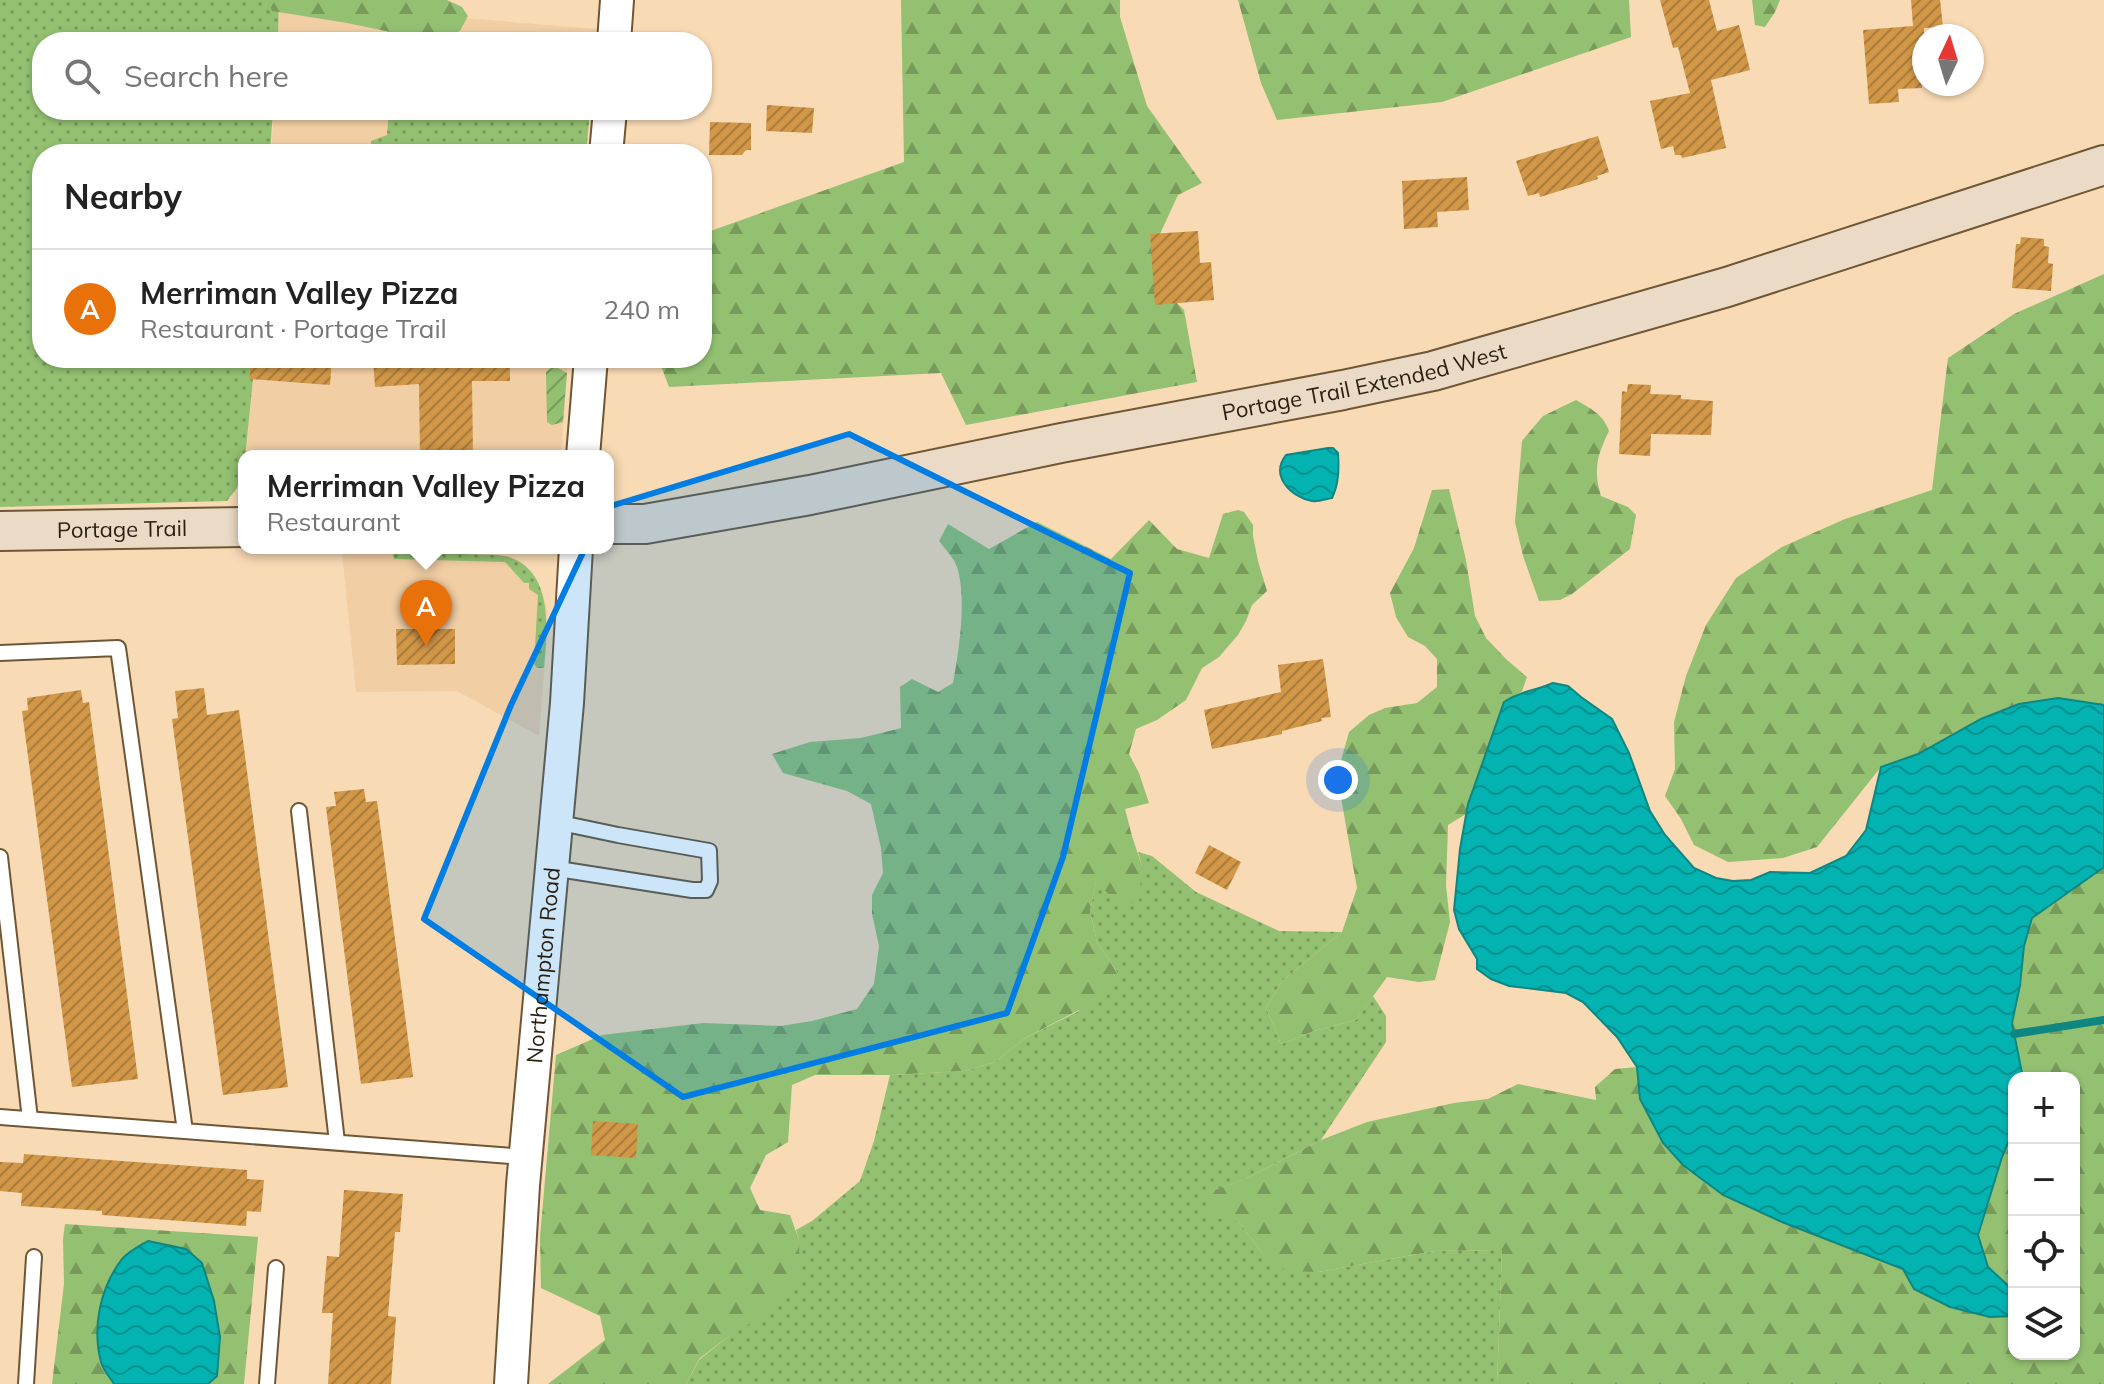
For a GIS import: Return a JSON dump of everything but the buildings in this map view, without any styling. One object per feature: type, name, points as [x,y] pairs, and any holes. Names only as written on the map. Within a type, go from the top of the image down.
[{"type":"main road","name":"Portage Trail Extended West","points":[[614,524],[645,524],[795,497],[1433,371],[1727,287],[2104,165]]},
{"type":"main road","name":"Portage Trail","points":[[0,531],[238,527]]},
{"type":"street","points":[[615,32],[617,0]]},
{"type":"street","points":[[607,144],[609,120]]},
{"type":"street","points":[[583,450],[590,368]]},
{"type":"street","name":"Northampton Road","points":[[511,1384],[526,1157],[567,703],[576,554]]},
{"type":"lane","points":[[0,653],[118,648],[185,1131]]},
{"type":"lane","points":[[299,811],[337,1142]]},
{"type":"lane","points":[[552,868],[692,890],[706,890],[710,881],[709,851],[556,822]]},
{"type":"lane","points":[[0,857],[30,1119]]},
{"type":"lane","points":[[0,1117],[526,1157]]},
{"type":"lane","points":[[26,1384],[34,1257]]},
{"type":"lane","points":[[267,1384],[276,1268]]},
{"type":"highlighted area","points":[[849,434],[1130,573],[1063,857],[1007,1013],[683,1097],[424,919],[511,705],[604,508]]},
{"type":"shaded area","points":[[280,3],[597,29],[597,32],[279,32]]},
{"type":"shaded area","points":[[273,120],[589,120],[587,144],[272,144]]},
{"type":"shaded area","points":[[250,368],[567,368],[561,450],[247,450],[253,380],[249,379]]},
{"type":"shaded area","points":[[342,554],[508,556],[520,561],[531,572],[547,609],[539,736],[457,691],[356,692]]},
{"type":"green space","points":[[0,0],[279,0],[278,32],[32,32],[32,120],[272,120],[271,144],[32,144],[32,368],[250,368],[249,378],[253,379],[246,450],[238,450],[237,488],[227,501],[0,507]]},
{"type":"green space","points":[[268,0],[447,0],[462,7],[468,16],[458,32],[390,32],[272,11]]},
{"type":"green space","points":[[901,0],[1120,0],[1120,17],[1147,106],[1202,183],[1178,195],[1159,236],[1159,285],[1184,310],[1197,382],[966,425],[941,373],[669,387],[662,368],[712,368],[712,230],[904,162]]},
{"type":"green space","points":[[1238,0],[1629,0],[1631,37],[1442,102],[1277,120],[1261,83]]},
{"type":"green space","points":[[1752,0],[1780,0],[1765,27],[1755,25]]},
{"type":"green space","points":[[388,120],[589,120],[587,144],[371,144],[371,141],[387,135]]},
{"type":"green space","points":[[2104,274],[2104,705],[2058,698],[1981,719],[1918,754],[1881,767],[1817,847],[1783,858],[1728,862],[1694,845],[1665,796],[1675,769],[1674,722],[1686,676],[1706,625],[1736,578],[1782,547],[1845,519],[1932,490],[1948,358],[2014,314]]},
{"type":"green space","points":[[558,368],[567,373],[563,422],[552,425],[547,422],[546,372]]},
{"type":"green space","points":[[1576,400],[1600,416],[1607,425],[1609,431],[1598,463],[1597,478],[1601,496],[1628,507],[1636,515],[1630,549],[1572,594],[1560,600],[1539,601],[1515,522],[1522,441],[1543,416]]},
{"type":"green space","points":[[1449,489],[1466,560],[1475,616],[1486,638],[1527,677],[1522,691],[1504,702],[1466,814],[1448,825],[1446,886],[1450,922],[1435,980],[1419,982],[1387,977],[1356,1020],[1281,1044],[1266,1008],[1282,981],[1342,932],[1357,888],[1337,775],[1349,732],[1369,715],[1385,708],[1417,703],[1437,687],[1437,659],[1425,646],[1408,637],[1396,617],[1390,593],[1414,548],[1432,490]]},
{"type":"green space","points":[[1238,510],[1244,512],[1253,525],[1258,561],[1267,591],[1252,605],[1238,635],[1219,657],[1202,668],[1186,700],[1157,720],[1136,729],[1129,754],[1149,803],[1125,809],[1142,866],[1139,902],[1120,905],[1096,882],[1090,911],[1097,942],[1118,974],[1108,995],[1025,1038],[995,1062],[964,1071],[815,1075],[792,1085],[788,1142],[766,1155],[750,1188],[760,1210],[790,1215],[799,1240],[800,1281],[769,1312],[699,1359],[686,1384],[548,1384],[605,1340],[600,1316],[541,1288],[540,1237],[556,1055],[602,1035],[703,1023],[781,1026],[857,1009],[874,984],[879,946],[872,914],[872,895],[883,873],[871,804],[847,791],[783,773],[772,754],[810,742],[861,738],[901,728],[900,687],[912,679],[938,692],[953,683],[962,609],[956,564],[939,541],[948,524],[989,549],[1037,522],[1111,559],[1149,520],[1177,549],[1209,558],[1223,514]]},
{"type":"green space","points":[[393,554],[497,555],[516,560],[529,569],[538,583],[546,616],[544,668],[537,668],[534,664],[538,595],[505,562],[394,559]]},
{"type":"green space","points":[[1138,852],[1152,856],[1196,892],[1279,931],[1342,932],[1282,981],[1266,1008],[1281,1044],[1356,1020],[1373,996],[1386,1016],[1386,1042],[1321,1140],[1249,1177],[1206,1194],[1239,1222],[1263,1254],[1318,1272],[1435,1251],[1502,1250],[1497,1384],[686,1384],[699,1360],[729,1336],[799,1240],[796,1230],[812,1221],[860,1181],[874,1141],[890,1075],[964,1071],[995,1062],[1025,1038],[1077,1012],[1118,974],[1097,942],[1090,911],[1096,881],[1142,866]]},
{"type":"green space","points":[[2104,867],[2104,1384],[1497,1384],[1502,1250],[1435,1251],[1318,1272],[1286,1271],[1263,1254],[1239,1222],[1210,1217],[1205,1194],[1367,1122],[1454,1103],[1488,1099],[1518,1084],[1596,1100],[1595,1087],[1615,1069],[1637,1067],[1640,1099],[1782,1222],[1903,1269],[1914,1289],[1990,1317],[2008,1316],[2008,1360],[2080,1360],[2080,1072],[2022,1072],[2012,1023],[2024,946],[2032,918]]},
{"type":"green space","points":[[2008,1143],[2008,1285],[1988,1267],[1978,1235]]},
{"type":"green space","points":[[65,1224],[258,1237],[244,1384],[52,1384],[64,1284]]},
{"type":"water","points":[[1328,448],[1338,453],[1338,476],[1332,498],[1312,501],[1296,495],[1281,477],[1280,470],[1286,455]]},
{"type":"water","points":[[1553,683],[1568,686],[1612,719],[1629,753],[1650,811],[1665,835],[1694,868],[1716,878],[1733,881],[1751,880],[1770,872],[1810,873],[1846,856],[1866,830],[1881,767],[1918,754],[1981,719],[2019,704],[2058,698],[2104,705],[2104,867],[2032,918],[2024,946],[2012,1023],[2022,1072],[2008,1072],[2008,1143],[1978,1235],[1988,1267],[2008,1285],[2008,1316],[1990,1317],[1950,1307],[1914,1289],[1903,1269],[1782,1222],[1723,1195],[1683,1165],[1663,1143],[1640,1099],[1637,1067],[1617,1037],[1583,1002],[1566,993],[1509,986],[1477,969],[1477,959],[1459,929],[1454,910],[1460,849],[1468,804],[1504,702]]},
{"type":"water","points":[[148,1241],[186,1249],[202,1263],[214,1301],[220,1337],[217,1376],[208,1384],[114,1384],[102,1365],[97,1335],[103,1295],[122,1259]]},
{"type":"waterway","points":[[2014,1034],[2104,1020]]},
{"type":"place","name":"Merriman Valley Pizza","points":[[426,646]]}]
